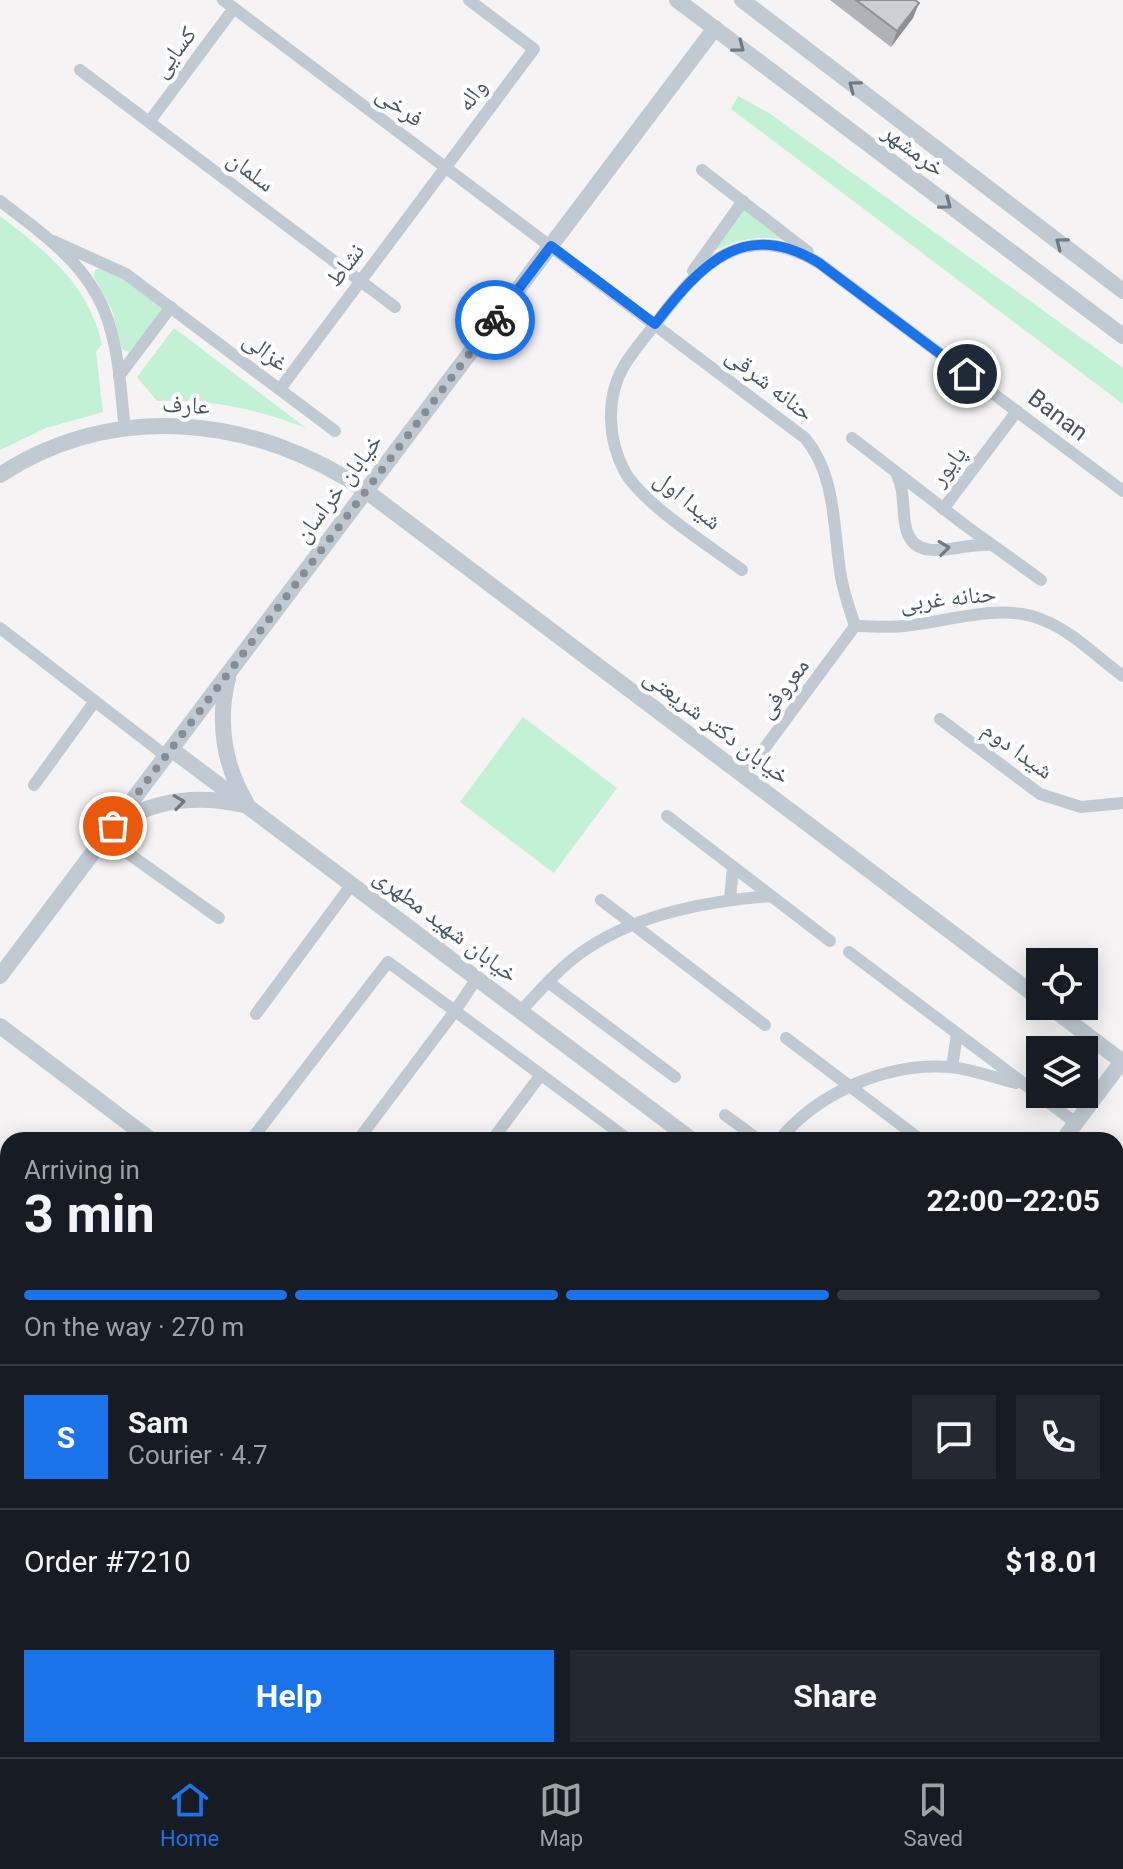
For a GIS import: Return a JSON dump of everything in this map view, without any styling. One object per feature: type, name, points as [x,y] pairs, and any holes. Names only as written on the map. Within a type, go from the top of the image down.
[{"type":"street","name":"واله","points":[[445,167],[534,49],[469,0]]},
{"type":"street","name":"خرمشهر","points":[[677,0],[1123,336]]},
{"type":"street","name":"خرمشهر","points":[[742,0],[1123,291]]},
{"type":"street","name":"کسایی","points":[[149,122],[228,4]]},
{"type":"street","name":"فرخی","points":[[228,4],[551,246]]},
{"type":"street","name":"خیابان خراسان","points":[[0,976],[715,28]]},
{"type":"street","name":"سلمان","points":[[80,70],[395,307]]},
{"type":"street","name":"نشاط","points":[[280,389],[445,167]]},
{"type":"street","points":[[702,170],[791,237],[819,263]]},
{"type":"street","name":"غزالی","points":[[0,201],[53,241],[82,271],[99,297],[111,329],[125,429]]},
{"type":"street","points":[[683,287],[705,251],[743,201]]},
{"type":"street","name":"غزالی","points":[[53,241],[126,274],[335,431]]},
{"type":"street","name":"حنانه شرقی","points":[[551,246],[798,432],[817,454],[828,482],[841,581],[855,626]]},
{"type":"street","name":"Banan","points":[[655,324],[683,287],[711,261],[751,246],[793,250],[819,263],[1123,491]]},
{"type":"street","points":[[119,376],[171,307]]},
{"type":"street","name":"شیدا اول","points":[[655,324],[624,365],[614,392],[611,419],[619,459],[642,495],[742,570]]},
{"type":"street","name":"پایور","points":[[943,509],[1017,411]]},
{"type":"street","name":"عارف","points":[[0,475],[53,448],[125,429],[189,426],[243,434],[296,451],[366,491]]},
{"type":"street","points":[[852,438],[1041,580]]},
{"type":"street","points":[[893,469],[903,495],[907,531],[917,545],[934,551],[983,544],[997,547]]},
{"type":"street","points":[[903,495],[912,490],[922,493]]},
{"type":"street","name":"خیابان دکتر شریعتی","points":[[366,491],[1026,988]]},
{"type":"street","points":[[966,526],[971,535],[969,545]]},
{"type":"street","name":"حنانه غربی","points":[[855,626],[902,627],[1001,613],[1022,613],[1058,628],[1123,676]]},
{"type":"street","name":"معروفی","points":[[744,776],[855,626]]},
{"type":"street","points":[[0,628],[95,701],[169,752]]},
{"type":"street","points":[[230,671],[223,699],[224,741],[233,775],[249,807]]},
{"type":"street","points":[[34,785],[95,701]]},
{"type":"street","name":"شیدا دوم","points":[[940,719],[1040,794],[1081,807],[1123,803]]},
{"type":"street","name":"خیابان شهید مطهری","points":[[169,752],[249,807],[681,1132]]},
{"type":"street","points":[[219,918],[109,831],[151,807],[179,801],[214,800],[249,807]]},
{"type":"street","points":[[667,816],[830,941]]},
{"type":"street","points":[[730,899],[733,867]]},
{"type":"street","points":[[256,1014],[352,884]]},
{"type":"street","points":[[521,1011],[548,982],[588,948],[633,925],[698,905],[771,896]]},
{"type":"street","points":[[601,900],[765,1025]]},
{"type":"street","points":[[849,952],[1076,1123]]},
{"type":"street","points":[[257,1132],[388,962],[618,1132]]},
{"type":"street","points":[[364,1132],[477,978]]},
{"type":"street","points":[[548,982],[675,1077]]},
{"type":"street","points":[[1068,1020],[1123,1061],[1069,1132]]},
{"type":"street","points":[[0,1026],[140,1132]]},
{"type":"street","points":[[952,1067],[957,1034]]},
{"type":"street","points":[[786,1038],[910,1132]]},
{"type":"street","points":[[788,1132],[815,1107],[850,1086],[889,1072],[952,1067],[1024,1085]]},
{"type":"street","points":[[498,1132],[540,1076]]},
{"type":"street","points":[[725,1115],[748,1132]]},
{"type":"green space","points":[[738,96],[769,113],[1123,368],[1123,404],[731,109]]},
{"type":"green space","points":[[744,207],[788,241],[747,239],[709,254]]},
{"type":"green space","points":[[0,216],[49,256],[87,304],[102,344],[96,352],[103,412],[46,428],[0,450]]},
{"type":"green space","points":[[102,268],[123,279],[164,309],[129,352],[122,349],[112,310],[94,277],[95,270]]},
{"type":"green space","points":[[174,328],[306,428],[270,415],[233,407],[157,401],[137,377]]},
{"type":"green space","points":[[523,717],[617,788],[554,873],[460,802]]},
{"type":"building","points":[[856,0],[915,0],[919,3],[897,31]]},
{"type":"way so far","points":[[113,826],[495,320]]},
{"type":"route","points":[[495,320],[551,246],[655,324],[683,287],[711,261],[737,249],[765,245],[807,255],[967,374]]}]
